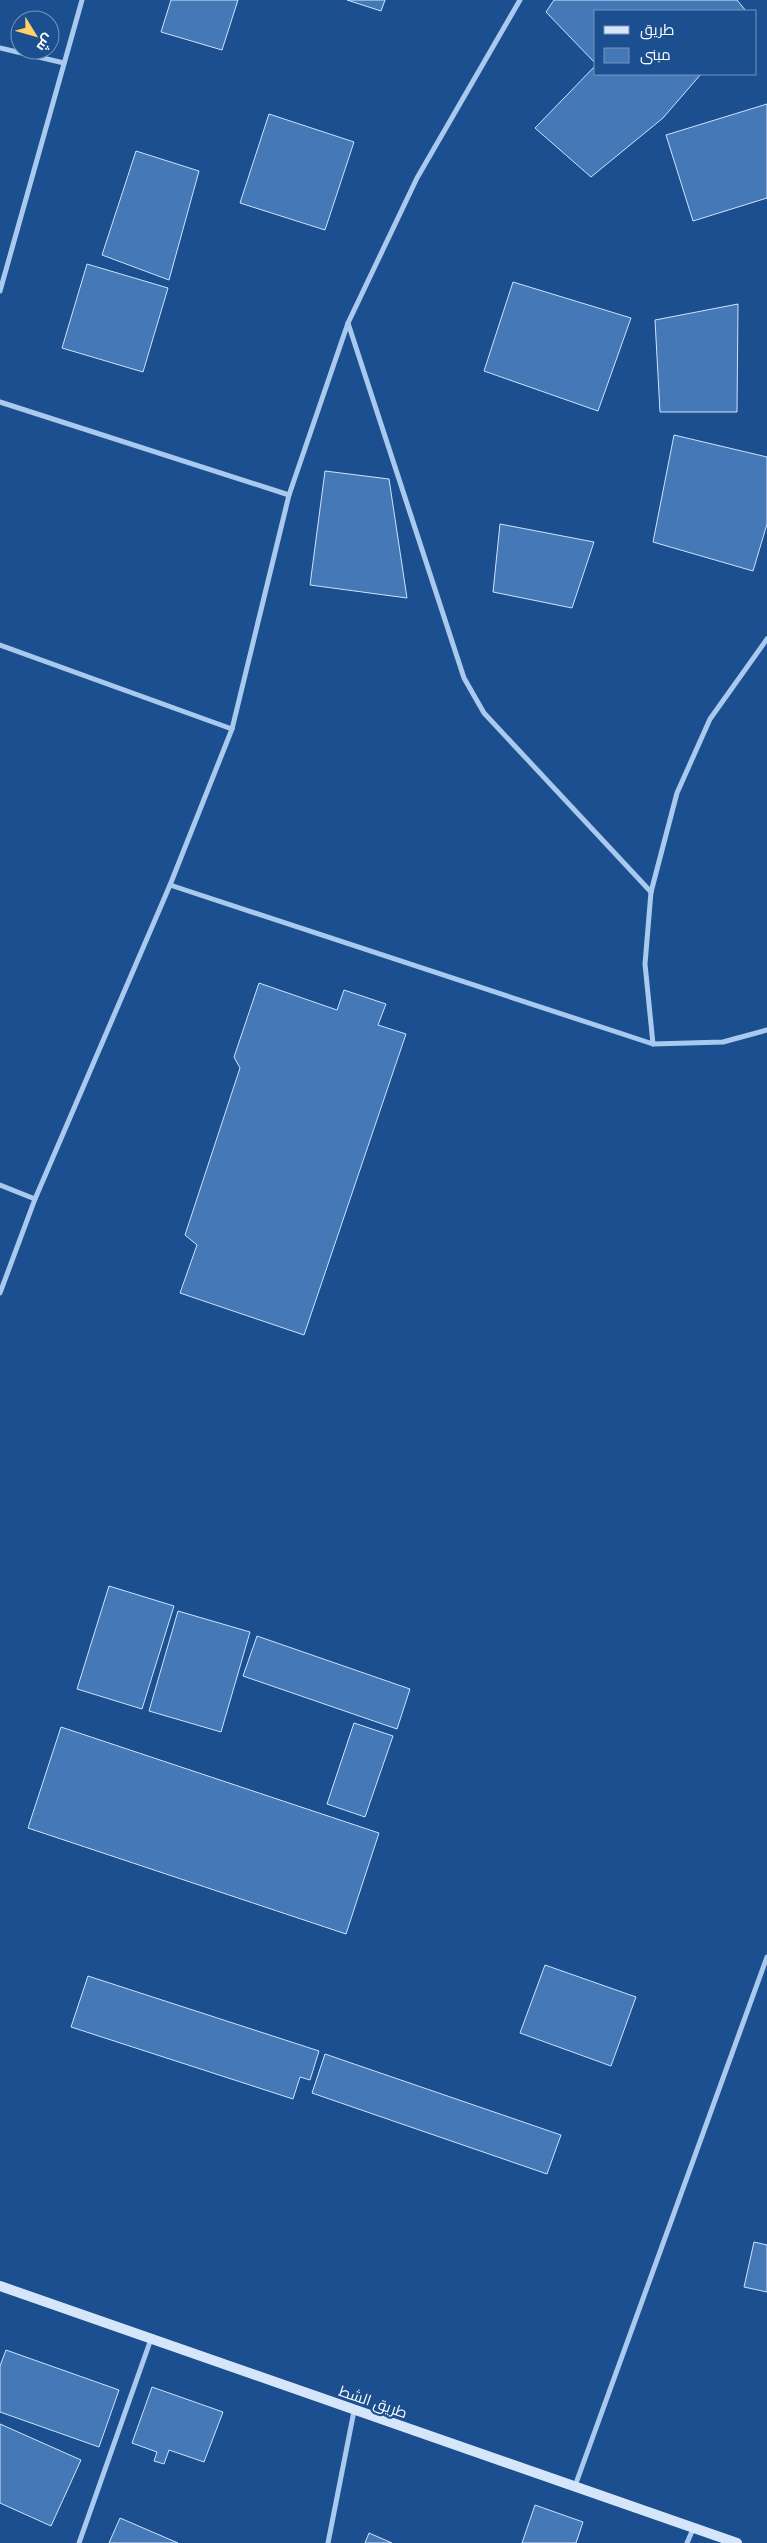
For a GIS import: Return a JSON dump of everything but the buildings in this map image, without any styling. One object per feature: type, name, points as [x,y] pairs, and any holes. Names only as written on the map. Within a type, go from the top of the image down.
[{"type":"main road","name":"طريق الشط","points":[[0,2286],[737,2543]]},
{"type":"street","points":[[0,291],[82,0]]},
{"type":"street","points":[[0,1293],[35,1199],[170,885],[232,729],[288,495],[348,323],[416,178],[520,0]]},
{"type":"street","points":[[0,48],[64,63]]},
{"type":"street","points":[[348,323],[464,678],[484,713],[651,892]]},
{"type":"street","points":[[0,402],[288,495]]},
{"type":"street","points":[[653,1044],[645,964],[651,892],[677,793],[710,719],[767,639]]},
{"type":"street","points":[[0,645],[232,729]]},
{"type":"street","points":[[170,885],[653,1044],[724,1042],[767,1030]]},
{"type":"street","points":[[0,1184],[35,1199]]},
{"type":"street","points":[[575,2486],[767,1957]]},
{"type":"street","points":[[80,2543],[151,2339]]},
{"type":"street","points":[[328,2543],[354,2411]]},
{"type":"street","points":[[687,2543],[693,2529]]}]
